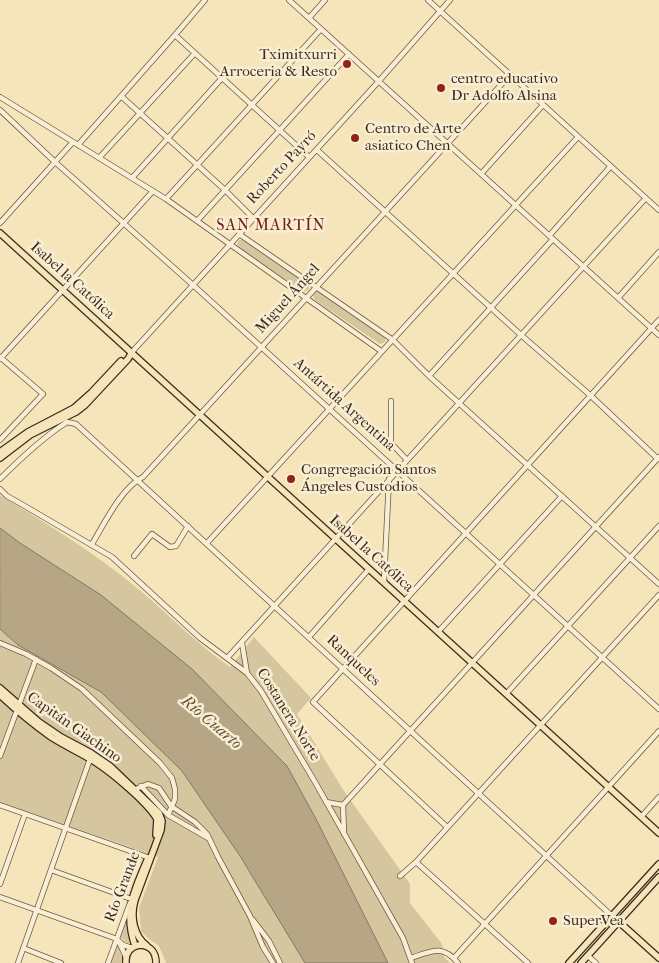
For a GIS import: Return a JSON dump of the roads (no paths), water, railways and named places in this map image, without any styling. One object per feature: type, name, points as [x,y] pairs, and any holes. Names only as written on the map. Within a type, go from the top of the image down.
[{"type":"main road","name":"Isabel la Católica","points":[[0,233],[659,833]]},
{"type":"main road","name":"Roberto Payró","points":[[2,454],[32,429],[74,408],[132,352]]},
{"type":"main road","name":"Capitán Giachino","points":[[0,688],[17,707],[53,738],[90,758],[154,808],[161,817],[162,830],[150,858]]},
{"type":"main road","name":"Capitán Giachino","points":[[0,695],[55,733],[100,759],[134,792],[157,819]]},
{"type":"main road","name":"Río Grande","points":[[133,900],[150,858],[157,831],[157,819]]},
{"type":"main road","points":[[569,963],[659,864]]},
{"type":"main road","points":[[581,963],[659,877]]},
{"type":"main road","points":[[133,900],[136,930],[140,940],[154,952],[156,963]]},
{"type":"main road","points":[[125,961],[133,947],[129,918],[133,900]]},
{"type":"main road","points":[[612,916],[659,958]]},
{"type":"main road","points":[[133,947],[147,946]]},
{"type":"street","points":[[78,145],[176,35],[204,0]]},
{"type":"street","points":[[289,0],[659,335]]},
{"type":"street","points":[[309,18],[325,0]]},
{"type":"street","points":[[428,0],[659,210]]},
{"type":"street","name":"Roberto Payró","points":[[132,352],[379,81],[450,0]]},
{"type":"street","points":[[166,199],[321,29]]},
{"type":"street","points":[[176,35],[309,158]]},
{"type":"street","points":[[100,158],[194,53]]},
{"type":"street","points":[[197,221],[348,54]]},
{"type":"street","name":"Miguel Ángel","points":[[92,544],[117,503],[134,481],[143,477],[510,75]]},
{"type":"street","points":[[132,178],[222,78]]},
{"type":"street","points":[[121,96],[225,190],[253,218]]},
{"type":"street","points":[[0,97],[166,199],[381,351]]},
{"type":"street","points":[[481,174],[543,105]]},
{"type":"street","name":"Antártida Argentina","points":[[0,110],[54,162],[193,285],[659,709]]},
{"type":"street","points":[[207,544],[578,137]]},
{"type":"street","points":[[0,223],[73,142]]},
{"type":"street","points":[[316,150],[659,458],[343,805],[344,835]]},
{"type":"street","points":[[430,376],[491,308],[610,167]]},
{"type":"street","points":[[0,440],[43,394],[0,358],[153,191]]},
{"type":"street","points":[[228,658],[335,538],[646,199]]},
{"type":"street","points":[[239,234],[393,340],[430,376],[659,584]]},
{"type":"street","points":[[618,298],[659,252]]},
{"type":"street","points":[[447,827],[313,702],[659,320]]},
{"type":"street","points":[[391,401],[391,443],[407,460]]},
{"type":"street","name":"Ranqueles","points":[[0,479],[33,447],[59,428],[68,422],[76,424],[612,916]]},
{"type":"street","points":[[384,582],[389,479]]},
{"type":"street","name":"Costanera Norte","points":[[0,490],[23,506],[112,557],[200,638],[247,673],[261,691],[326,802],[403,938],[411,961]]},
{"type":"street","points":[[438,632],[562,496]]},
{"type":"street","points":[[134,556],[152,534],[170,547],[176,546],[188,526]]},
{"type":"street","points":[[506,694],[659,526]]},
{"type":"street","points":[[308,637],[369,569]]},
{"type":"street","points":[[400,876],[416,862],[659,594]]},
{"type":"street","points":[[242,642],[247,673]]},
{"type":"street","points":[[0,643],[36,659],[82,689],[168,772],[175,789],[175,799],[168,815]]},
{"type":"street","points":[[0,756],[36,659]]},
{"type":"street","points":[[454,958],[659,731]]},
{"type":"street","points":[[18,963],[90,758]]},
{"type":"street","points":[[134,792],[141,786],[148,784],[159,788],[171,806],[201,827],[210,839],[218,858],[250,916],[259,939],[273,963]]},
{"type":"street","points":[[141,786],[168,815],[210,839]]},
{"type":"street","points":[[641,817],[659,797]]},
{"type":"street","points":[[326,802],[343,805]]},
{"type":"street","points":[[0,805],[150,858]]},
{"type":"street","points":[[0,884],[24,814]]},
{"type":"street","points":[[416,862],[528,963]]},
{"type":"street","points":[[51,870],[133,900]]},
{"type":"street","points":[[0,897],[117,939],[123,944],[133,947]]},
{"type":"street","name":"Río Grande","points":[[108,963],[133,900]]},
{"type":"street","points":[[250,916],[269,941],[280,963]]},
{"type":"street","points":[[117,939],[125,961]]},
{"type":"street","points":[[23,948],[61,963]]},
{"type":"street","points":[[411,961],[440,950],[445,951],[458,963]]},
{"type":"street","points":[[588,956],[596,963]]},
{"type":"water","name":"Río Cuarto","points":[[0,528],[101,595],[192,669],[287,766],[316,819],[388,963],[305,963],[240,856],[182,771],[101,692],[18,645],[0,629]]},
{"type":"place","name":"Tximitxurri Arroceria & Resto","points":[[347,64]]},
{"type":"place","name":"centro educativo Dr Adolfo Alsina","points":[[441,88]]},
{"type":"place","name":"Centro de Arte asiatico Chen","points":[[355,138]]},
{"type":"place","name":"Congregación Santos Ángeles Custodios","points":[[291,479]]},
{"type":"place","name":"SuperVea","points":[[553,921]]},
{"type":"district","name":"SAN MARTÍN","points":[[271,226]]}]
